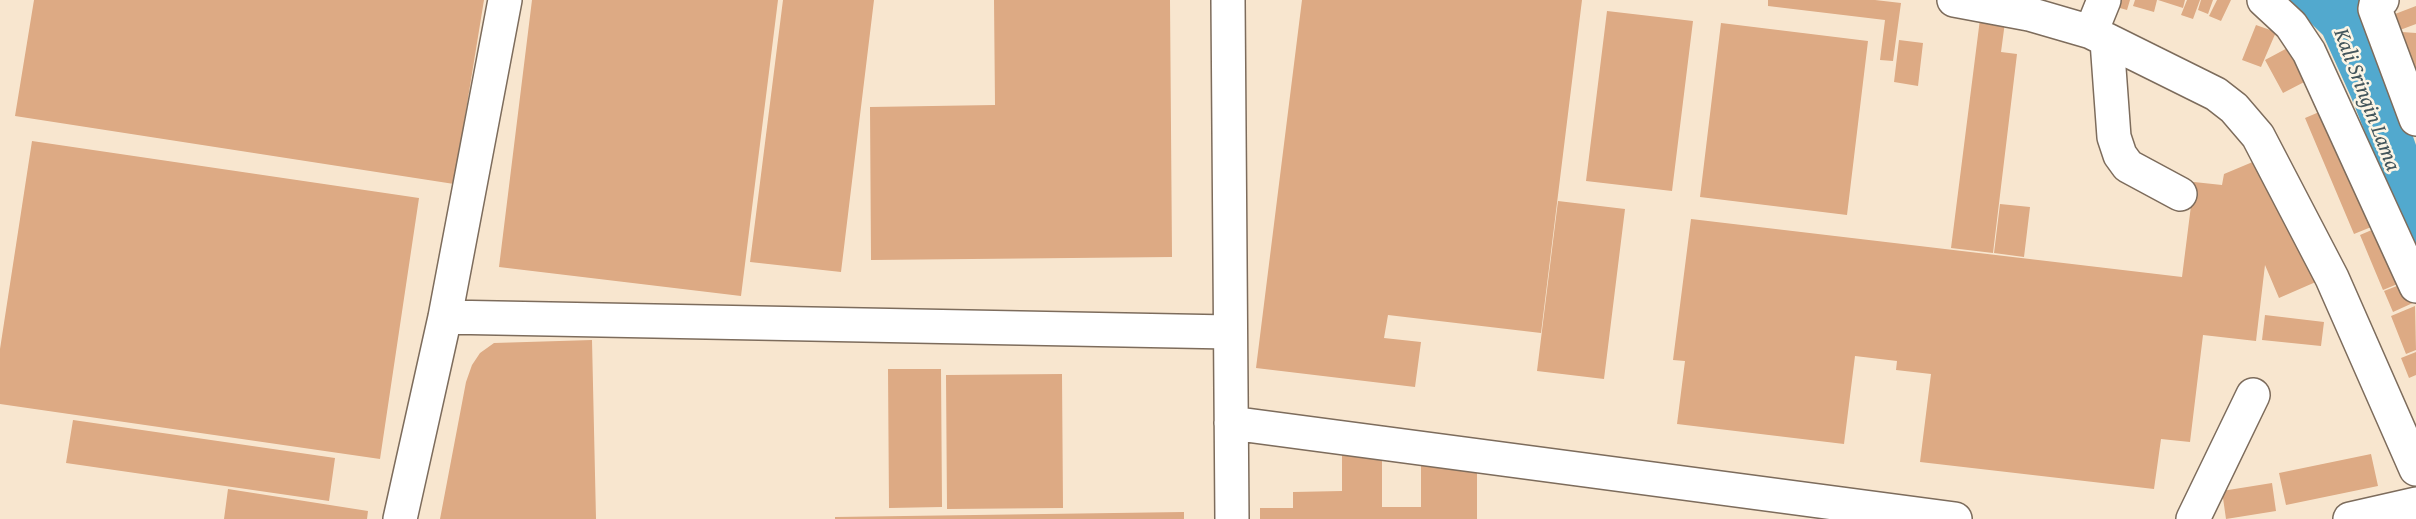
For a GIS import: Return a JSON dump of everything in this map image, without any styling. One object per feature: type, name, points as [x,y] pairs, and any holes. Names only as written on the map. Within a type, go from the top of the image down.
[{"type":"street","points":[[400,519],[445,317],[505,0]]},
{"type":"street","points":[[1228,0],[1232,519]]},
{"type":"street","points":[[1954,0],[2029,14],[2099,36],[2216,94],[2234,108],[2258,136],[2332,278],[2416,469]]},
{"type":"street","points":[[2104,0],[2099,36],[2114,137],[2120,155],[2128,166],[2180,194]]},
{"type":"street","points":[[2264,0],[2291,25],[2309,52],[2416,286]]},
{"type":"street","points":[[2382,0],[2376,4],[2375,9],[2409,82],[2416,119]]},
{"type":"street","points":[[445,317],[1229,332]]},
{"type":"street","points":[[2193,519],[2253,395]]},
{"type":"street","points":[[1231,423],[1908,516],[1955,519]]},
{"type":"street","points":[[2350,519],[2416,504]]},
{"type":"water","name":"Kali Sringin Lama","points":[[2287,0],[2365,0],[2416,145],[2416,260],[2351,97],[2323,35]]},
{"type":"building","points":[[34,0],[484,0],[454,184],[15,116]]},
{"type":"building","points":[[532,0],[778,0],[741,296],[499,267]]},
{"type":"building","points":[[783,0],[874,0],[841,272],[750,262]]},
{"type":"building","points":[[994,0],[1170,0],[1172,257],[871,260],[870,107],[995,105]]},
{"type":"building","points":[[1302,0],[1582,0],[1541,333],[1388,315],[1384,338],[1421,342],[1415,387],[1256,368]]},
{"type":"building","points":[[1768,0],[1875,0],[1901,3],[1893,61],[1880,60],[1885,20],[1768,6]]},
{"type":"building","points":[[2110,0],[2130,0],[2127,10],[2109,5]]},
{"type":"building","points":[[2135,0],[2157,0],[2154,12],[2133,6]]},
{"type":"building","points":[[2158,0],[2185,0],[2183,8]]},
{"type":"building","points":[[2187,0],[2200,0],[2193,19],[2181,15]]},
{"type":"building","points":[[2201,0],[2213,0],[2208,14],[2198,10]]},
{"type":"building","points":[[2217,0],[2231,0],[2221,21],[2209,16]]},
{"type":"building","points":[[2416,6],[2416,24],[2400,30],[2395,14]]},
{"type":"building","points":[[1607,11],[1693,21],[1672,191],[1586,181]]},
{"type":"building","points":[[1980,19],[2005,22],[2001,52],[2017,54],[1993,253],[1951,248]]},
{"type":"building","points":[[1721,23],[1868,41],[1847,215],[1700,197]]},
{"type":"building","points":[[2256,25],[2276,32],[2261,67],[2242,60]]},
{"type":"building","points":[[2402,32],[2416,33],[2416,74],[2400,73]]},
{"type":"building","points":[[1899,40],[1923,43],[1918,86],[1894,82]]},
{"type":"building","points":[[2293,45],[2310,79],[2283,93],[2265,60]]},
{"type":"building","points":[[2331,107],[2381,223],[2354,234],[2305,118]]},
{"type":"building","points":[[32,141],[419,198],[380,459],[0,404],[0,349]]},
{"type":"building","points":[[2255,161],[2318,281],[2279,298],[2265,265],[2256,341],[2203,335],[2190,442],[2161,439],[2154,489],[1920,462],[1931,374],[1896,370],[1897,361],[1855,356],[1844,444],[1677,424],[1685,361],[1673,360],[1691,219],[2182,277],[2194,182],[2222,185],[2224,174]]},
{"type":"building","points":[[1558,201],[1625,209],[1604,379],[1537,371]]},
{"type":"building","points":[[2000,204],[2030,207],[2024,257],[1994,253]]},
{"type":"building","points":[[2388,223],[2412,278],[2383,290],[2360,235]]},
{"type":"building","points":[[2407,282],[2415,302],[2393,312],[2384,291]]},
{"type":"building","points":[[2415,306],[2416,350],[2406,354],[2391,316]]},
{"type":"building","points":[[2265,315],[2324,322],[2321,346],[2262,340]]},
{"type":"building","points":[[592,340],[596,519],[440,519],[466,382],[472,365],[480,353],[494,343]]},
{"type":"building","points":[[2416,352],[2416,375],[2409,378],[2401,358]]},
{"type":"building","points":[[888,369],[941,369],[942,507],[889,508]]},
{"type":"building","points":[[1062,374],[1063,508],[947,509],[946,375]]},
{"type":"building","points":[[73,420],[335,458],[329,501],[66,463]]},
{"type":"building","points":[[1382,452],[1382,507],[1421,507],[1421,466],[1477,465],[1477,519],[1260,519],[1260,508],[1293,508],[1293,492],[1342,491],[1342,453]]},
{"type":"building","points":[[2371,454],[2378,486],[2286,505],[2279,473]]},
{"type":"building","points":[[2272,483],[2276,511],[2226,519],[2222,491]]},
{"type":"building","points":[[228,489],[368,511],[367,519],[224,519]]},
{"type":"building","points":[[1184,512],[1184,519],[835,519],[835,517]]}]
